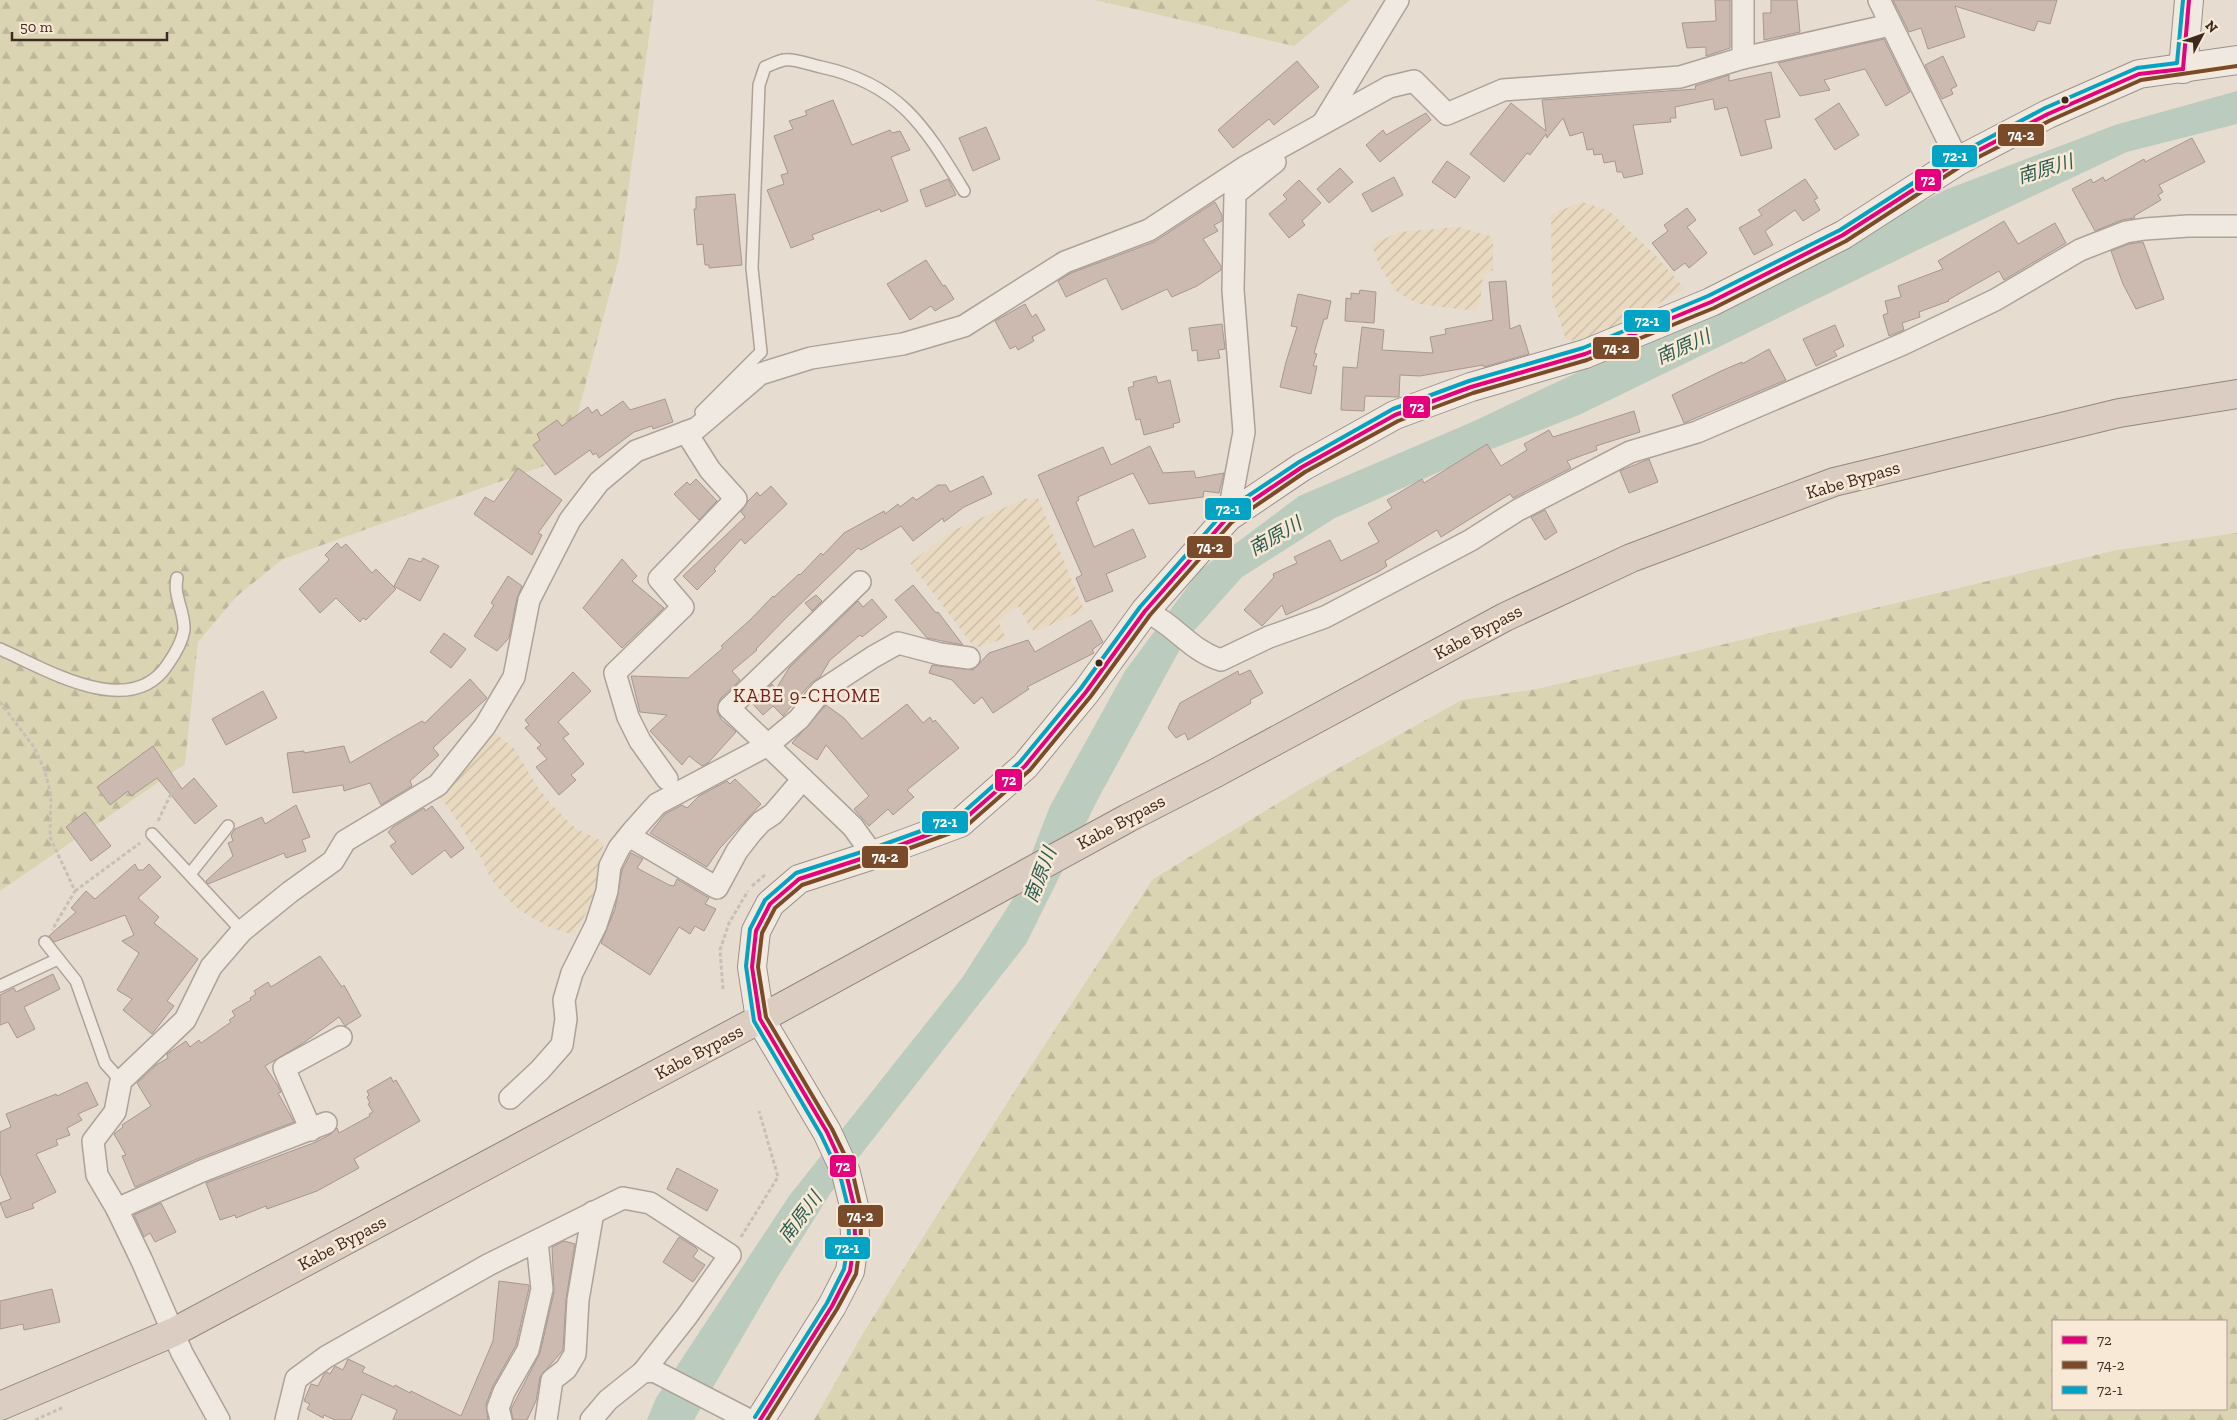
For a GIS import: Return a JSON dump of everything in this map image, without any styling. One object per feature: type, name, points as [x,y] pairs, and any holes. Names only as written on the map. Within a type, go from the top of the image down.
[{"type":"highway","name":"Kabe Bypass","points":[[0,1406],[174,1332],[760,1020],[1128,818],[1212,775],[1505,617],[1631,558],[1834,482],[2119,413],[2237,394]]},
{"type":"main road","points":[[2183,69],[2189,0]]},
{"type":"main road","points":[[760,1420],[832,1306],[850,1271],[855,1236],[854,1206],[846,1173],[827,1132],[760,1020],[752,967],[756,931],[770,904],[799,879],[873,855],[960,822],[1025,766],[1152,614],[1228,518],[1302,467],[1395,415],[1471,387],[1584,354],[1711,302],[1843,234],[1958,161],[2048,114],[2139,74],[2237,60]]},
{"type":"street","points":[[1321,125],[1398,0]]},
{"type":"street","points":[[1743,0],[1743,58]]},
{"type":"street","points":[[1879,0],[1958,161]]},
{"type":"street","points":[[219,1420],[182,1353],[117,1209],[97,1175],[93,1141],[115,1112],[121,1081],[185,1020],[211,967],[242,931],[333,861],[345,841],[438,785],[485,726],[514,677],[529,600],[570,520],[599,482],[636,452],[691,430],[760,374],[811,358],[903,344],[964,326],[1065,262],[1149,230],[1245,167],[1389,87],[1414,81],[1447,114],[1503,90],[1680,77],[1743,58],[1890,25]]},
{"type":"street","points":[[1228,518],[1244,432],[1233,290],[1235,194],[1283,156],[1285,145]]},
{"type":"street","points":[[1152,614],[1204,654],[1221,660],[1269,637],[1324,617],[1471,540],[1518,510],[1630,452],[1697,432],[1903,344],[1995,300],[2080,250],[2126,232],[2145,229],[2188,226],[2237,226]]},
{"type":"street","points":[[667,779],[640,741],[628,718],[615,673],[683,608],[659,580],[736,499],[710,470],[691,430]]},
{"type":"street","points":[[860,582],[729,708],[853,827],[873,855]]},
{"type":"street","points":[[510,1098],[540,1070],[562,1045],[566,1019],[564,1000],[572,973],[596,925],[607,891],[610,866],[619,848],[657,804],[768,745],[799,719],[822,691],[872,657],[898,643],[940,654],[969,658]]},
{"type":"street","points":[[629,836],[717,888],[737,851],[746,839],[761,822],[773,814],[803,779]]},
{"type":"street","points":[[117,1209],[202,1171],[318,1126],[284,1068],[341,1037]]},
{"type":"street","points":[[286,1420],[296,1379],[326,1356],[488,1266],[593,1212],[623,1198],[650,1203],[730,1254],[687,1316],[643,1372],[608,1400],[591,1420]]},
{"type":"street","points":[[546,1420],[552,1380],[566,1369],[575,1354],[578,1300],[593,1212]]},
{"type":"street","points":[[501,1420],[498,1408],[504,1392],[528,1350],[542,1289],[537,1241]]},
{"type":"street","points":[[643,1372],[654,1372],[749,1420]]},
{"type":"lane","points":[[691,430],[701,412],[761,352],[752,268],[759,85],[766,67],[785,60],[838,71],[884,92],[915,118],[935,144],[964,191]]},
{"type":"lane","points":[[0,649],[90,688],[119,692],[145,687],[165,670],[177,650],[184,629],[175,586],[177,578]]},
{"type":"lane","points":[[190,874],[228,826]]},
{"type":"lane","points":[[152,834],[242,931]]},
{"type":"lane","points":[[45,942],[76,981],[105,1063],[121,1081]]},
{"type":"lane","points":[[0,986],[58,959]]},
{"type":"path","points":[[0,702],[34,747],[44,771],[51,796],[50,837],[75,891]]},
{"type":"path","points":[[45,942],[75,891],[152,834],[177,781]]},
{"type":"path","points":[[730,1254],[778,1177],[759,1111]]},
{"type":"shaded area","points":[[1582,202],[1608,210],[1656,256],[1685,289],[1616,326],[1580,341],[1566,340],[1552,297],[1551,214]]},
{"type":"shaded area","points":[[1459,227],[1493,237],[1493,270],[1483,275],[1481,296],[1476,311],[1419,304],[1398,293],[1379,266],[1372,244],[1400,232]]},
{"type":"shaded area","points":[[1038,498],[1084,610],[1037,631],[1031,629],[1018,606],[998,621],[1006,638],[975,648],[910,563],[954,530],[1024,499]]},
{"type":"shaded area","points":[[495,733],[515,749],[536,785],[552,805],[575,828],[604,842],[593,895],[586,913],[573,935],[549,927],[519,910],[504,895],[491,879],[481,858],[448,807],[437,795]]},
{"type":"green space","points":[[0,0],[654,0],[619,258],[566,458],[283,559],[237,596],[198,642],[185,764],[0,891]]},
{"type":"green space","points":[[1095,0],[1350,0],[1294,46]]},
{"type":"green space","points":[[2237,533],[2237,1420],[814,1420],[862,1335],[1014,1092],[1153,879],[1306,786],[1462,700],[1537,689],[2117,550]]},
{"type":"water","name":"南原川","points":[[2237,91],[2237,124],[2127,152],[1922,248],[1579,415],[1484,452],[1335,518],[1242,577],[1184,642],[1098,799],[1026,944],[830,1194],[777,1278],[694,1420],[647,1420],[656,1398],[789,1196],[962,978],[1016,894],[1050,806],[1125,671],[1200,570],[1299,496],[1472,422],[1742,295],[1945,190],[2115,125]]},
{"type":"building","points":[[1715,0],[1730,0],[1730,48],[1706,56],[1706,47],[1687,48],[1682,23],[1716,21]]},
{"type":"building","points":[[1771,0],[1797,0],[1800,32],[1764,40],[1763,13],[1771,13]]},
{"type":"building","points":[[1893,0],[2057,0],[2050,24],[2038,21],[2034,31],[1955,6],[1965,37],[1928,49],[1921,28],[1909,32]]},
{"type":"building","points":[[1884,39],[1910,92],[1886,106],[1865,69],[1824,80],[1830,90],[1800,96],[1778,63]]},
{"type":"building","points":[[1943,56],[1957,86],[1951,89],[1953,94],[1942,99],[1925,65]]},
{"type":"building","points":[[1297,61],[1319,87],[1274,125],[1269,119],[1233,148],[1218,130]]},
{"type":"building","points":[[1771,72],[1780,117],[1765,120],[1772,148],[1741,156],[1727,107],[1715,110],[1713,99],[1675,107],[1676,118],[1670,118],[1671,122],[1633,125],[1643,174],[1624,178],[1622,172],[1617,172],[1615,161],[1604,163],[1602,154],[1594,155],[1593,149],[1587,150],[1583,132],[1570,136],[1563,118],[1547,138],[1546,134],[1530,155],[1527,153],[1504,182],[1470,154],[1511,103],[1546,131],[1542,100],[1696,89],[1695,86],[1729,75],[1729,81]]},
{"type":"building","points":[[833,100],[852,145],[890,130],[892,133],[900,131],[910,150],[891,157],[908,201],[881,212],[880,209],[812,235],[814,239],[791,248],[767,190],[784,184],[781,175],[788,173],[774,136],[793,129],[789,121],[807,115],[805,111]]},
{"type":"building","points":[[1839,103],[1859,135],[1835,150],[1815,119]]},
{"type":"building","points":[[1426,113],[1431,120],[1380,162],[1366,145],[1383,130],[1386,135]]},
{"type":"building","points":[[986,127],[1000,159],[973,171],[959,138]]},
{"type":"building","points":[[2192,138],[2205,162],[2159,185],[2163,192],[2158,195],[2161,200],[2134,216],[2135,218],[2122,220],[2095,231],[2072,189],[2091,179],[2093,183],[2103,177],[2105,181],[2144,159],[2145,162]]},
{"type":"building","points":[[1447,161],[1470,177],[1455,198],[1432,182]]},
{"type":"building","points":[[1340,168],[1353,182],[1329,203],[1317,189]]},
{"type":"building","points":[[1394,177],[1403,195],[1372,212],[1362,194]]},
{"type":"building","points":[[948,179],[956,195],[926,207],[920,190]]},
{"type":"building","points":[[1805,179],[1818,198],[1814,200],[1820,210],[1803,221],[1795,210],[1765,231],[1773,245],[1754,255],[1739,228],[1762,215],[1758,210]]},
{"type":"building","points":[[1299,180],[1321,203],[1302,221],[1305,225],[1289,238],[1269,214],[1287,199],[1283,195]]},
{"type":"building","points":[[735,194],[742,265],[709,268],[709,265],[705,265],[703,244],[697,245],[694,209],[696,209],[696,197]]},
{"type":"building","points":[[1215,202],[1222,215],[1222,221],[1214,225],[1218,231],[1203,239],[1221,266],[1221,270],[1197,286],[1172,297],[1167,289],[1122,310],[1106,278],[1066,297],[1058,281],[1071,273],[1154,242]]},
{"type":"building","points":[[1687,208],[1696,220],[1687,227],[1707,253],[1689,268],[1685,263],[1674,271],[1652,243],[1668,231],[1664,225]]},
{"type":"building","points":[[2004,221],[2018,244],[2055,223],[2066,243],[2004,280],[1999,271],[1949,301],[1919,312],[1920,317],[1902,323],[1904,330],[1889,336],[1883,315],[1888,313],[1885,301],[1901,297],[1898,286],[1943,269],[1938,261]]},
{"type":"building","points":[[2143,242],[2164,299],[2136,309],[2123,284],[2111,251],[2129,244]]},
{"type":"building","points":[[926,260],[954,299],[935,311],[931,306],[910,320],[887,284]]},
{"type":"building","points":[[1506,281],[1510,329],[1520,325],[1529,354],[1484,367],[1483,365],[1420,376],[1400,375],[1399,397],[1365,396],[1364,411],[1341,410],[1343,367],[1357,368],[1362,327],[1384,330],[1382,350],[1433,353],[1430,337],[1446,334],[1445,329],[1493,320],[1489,282]]},
{"type":"building","points":[[1360,290],[1376,292],[1374,323],[1345,321],[1346,298],[1351,299],[1351,293],[1359,294]]},
{"type":"building","points":[[1298,294],[1331,301],[1327,319],[1324,319],[1314,353],[1317,354],[1313,366],[1317,366],[1311,394],[1280,387],[1297,327],[1291,326]]},
{"type":"building","points":[[1025,304],[1032,317],[1036,314],[1045,330],[1032,337],[1034,341],[1018,350],[1016,346],[1010,349],[995,321]]},
{"type":"building","points":[[1222,324],[1225,349],[1218,350],[1220,358],[1198,361],[1197,350],[1192,351],[1189,328]]},
{"type":"building","points":[[1835,325],[1844,346],[1834,351],[1837,356],[1816,366],[1803,339]]},
{"type":"building","points":[[1769,349],[1786,380],[1684,423],[1672,395],[1721,371],[1742,362],[1742,364]]},
{"type":"building","points":[[1156,376],[1158,383],[1170,380],[1180,422],[1173,424],[1174,427],[1144,435],[1140,419],[1136,420],[1128,388],[1134,386],[1133,382]]},
{"type":"building","points":[[665,399],[673,422],[653,429],[652,426],[634,432],[599,458],[596,453],[593,455],[590,450],[555,475],[533,445],[540,440],[537,434],[557,420],[562,426],[588,407],[592,413],[597,409],[601,416],[623,401],[630,410]]},
{"type":"building","points":[[1634,411],[1640,432],[1596,446],[1597,450],[1567,461],[1571,468],[1513,498],[1510,494],[1441,537],[1437,530],[1385,561],[1387,566],[1378,572],[1286,615],[1282,605],[1262,626],[1244,610],[1274,577],[1273,574],[1297,563],[1294,557],[1330,540],[1341,561],[1379,542],[1368,523],[1392,508],[1387,500],[1422,479],[1424,483],[1487,444],[1501,466],[1527,450],[1524,444],[1549,430],[1553,437]]},
{"type":"building","points":[[1150,446],[1163,473],[1194,471],[1196,478],[1224,473],[1219,493],[1204,491],[1203,497],[1149,504],[1133,473],[1078,497],[1079,500],[1076,502],[1094,547],[1133,529],[1146,557],[1106,574],[1113,591],[1086,602],[1076,578],[1082,575],[1038,475],[1103,447],[1111,465]]},
{"type":"building","points":[[1649,459],[1658,482],[1629,493],[1620,471]]},
{"type":"building","points":[[518,468],[562,500],[538,533],[542,535],[532,555],[474,514],[485,497],[494,502]]},
{"type":"building","points":[[983,476],[992,494],[964,507],[944,522],[943,518],[913,541],[901,526],[861,550],[858,548],[786,618],[757,650],[732,671],[740,680],[720,699],[717,711],[721,719],[736,732],[708,763],[702,766],[689,756],[682,765],[650,731],[667,715],[640,712],[631,676],[688,678],[723,648],[721,646],[773,596],[800,575],[821,553],[823,555],[844,533],[884,511],[885,514],[898,504],[900,507],[913,497],[916,500],[918,499],[938,485],[946,485],[950,492]]},
{"type":"building","points":[[696,479],[717,501],[699,520],[674,494],[687,482],[690,485]]},
{"type":"building","points":[[771,486],[787,504],[745,544],[741,539],[714,569],[716,571],[697,590],[683,576],[745,517],[741,512],[748,501],[757,492],[760,496]]},
{"type":"building","points":[[1545,510],[1557,532],[1545,540],[1531,517]]},
{"type":"building","points":[[337,543],[341,548],[346,544],[372,573],[376,569],[396,589],[366,620],[363,618],[360,622],[336,598],[320,613],[299,589],[328,561],[329,559],[325,555]]},
{"type":"building","points":[[409,558],[421,562],[423,558],[439,566],[420,601],[394,586]]},
{"type":"building","points":[[622,559],[637,576],[632,581],[664,608],[622,648],[583,608]]},
{"type":"building","points":[[508,576],[522,586],[517,598],[509,638],[497,651],[474,636],[494,605],[491,603]]},
{"type":"building","points":[[913,585],[936,613],[938,612],[963,645],[927,638],[895,600]]},
{"type":"building","points":[[816,595],[822,601],[812,611],[805,603]]},
{"type":"building","points":[[872,599],[887,617],[862,637],[860,635],[830,660],[820,677],[811,683],[783,716],[773,706],[763,715],[752,703],[772,684],[776,689],[789,668],[858,601],[863,607]]},
{"type":"building","points":[[1091,620],[1103,642],[1092,650],[1094,653],[1027,687],[1029,689],[993,713],[982,697],[974,704],[952,680],[929,673],[932,665],[973,670],[989,653],[1028,640],[1035,652]]},
{"type":"building","points":[[444,633],[466,649],[451,668],[430,652]]},
{"type":"building","points":[[1250,670],[1263,693],[1250,700],[1251,703],[1188,740],[1185,733],[1176,738],[1168,728],[1180,703],[1238,671],[1239,675]]},
{"type":"building","points":[[573,672],[591,691],[558,722],[569,734],[563,738],[584,764],[571,775],[576,780],[559,795],[536,767],[547,759],[537,748],[541,745],[525,728],[529,725],[525,720]]},
{"type":"building","points":[[470,679],[487,698],[433,748],[439,755],[410,781],[412,786],[381,805],[370,783],[344,791],[343,785],[293,793],[287,753],[304,751],[304,753],[344,746],[350,763],[422,721],[425,723]]},
{"type":"building","points":[[263,691],[277,718],[226,745],[212,719]]},
{"type":"building","points":[[907,704],[923,723],[930,717],[933,722],[935,720],[959,748],[907,790],[914,797],[893,815],[888,809],[869,826],[854,809],[869,796],[826,745],[817,760],[792,743],[826,705],[844,718],[862,739]]},
{"type":"building","points":[[153,746],[182,789],[194,778],[217,806],[195,824],[157,778],[131,796],[128,791],[110,805],[97,787]]},
{"type":"building","points":[[735,779],[761,804],[720,848],[707,867],[650,833],[665,814],[682,805],[687,808],[699,796],[727,781],[730,784]]},
{"type":"building","points":[[296,805],[310,837],[302,840],[306,851],[286,858],[284,853],[208,884],[206,881],[233,856],[228,843],[233,841],[231,835],[235,829],[262,817],[265,824]]},
{"type":"building","points":[[432,806],[464,848],[451,858],[445,850],[412,875],[390,846],[396,842],[388,832],[424,808],[425,811]]},
{"type":"building","points":[[85,812],[111,846],[91,861],[66,827]]},
{"type":"building","points":[[631,853],[643,859],[637,868],[669,885],[674,886],[677,879],[709,898],[705,904],[716,909],[704,931],[695,926],[690,934],[679,927],[650,975],[601,943],[615,909],[622,870]]},
{"type":"building","points":[[135,864],[138,870],[143,870],[149,864],[161,877],[138,898],[159,917],[154,923],[198,959],[167,1001],[174,1006],[152,1034],[123,1010],[132,999],[117,990],[139,953],[122,941],[134,935],[125,915],[54,942],[49,936],[76,912],[71,908],[86,891],[95,899]]},
{"type":"building","points":[[320,956],[342,987],[344,985],[361,1016],[345,1026],[339,1017],[302,1044],[265,1066],[278,1086],[281,1092],[278,1093],[294,1122],[197,1159],[135,1187],[122,1156],[126,1155],[114,1134],[123,1127],[122,1125],[151,1106],[137,1083],[156,1065],[168,1058],[167,1054],[186,1041],[190,1047],[199,1040],[201,1043],[231,1022],[229,1020],[235,1016],[232,1011],[251,1000],[250,998],[256,994],[254,991],[268,982],[271,987]]},
{"type":"building","points":[[53,974],[60,989],[24,1007],[35,1029],[17,1038],[8,1022],[0,1025],[0,995],[14,988],[16,992]]},
{"type":"building","points":[[391,1077],[393,1082],[396,1080],[420,1121],[354,1159],[359,1168],[317,1191],[267,1209],[266,1206],[236,1218],[235,1215],[220,1220],[206,1183],[316,1142],[331,1134],[337,1128],[339,1133],[370,1116],[369,1114],[373,1112],[368,1104],[370,1103],[367,1091]]},
{"type":"building","points":[[87,1082],[98,1105],[78,1114],[82,1120],[67,1128],[70,1135],[56,1140],[58,1145],[36,1154],[56,1192],[32,1204],[34,1208],[6,1218],[0,1203],[11,1199],[0,1173],[0,1132],[11,1127],[6,1114],[56,1094],[57,1096]]},
{"type":"building","points":[[677,1168],[718,1190],[707,1211],[667,1189]]},
{"type":"building","points":[[161,1203],[176,1232],[155,1242],[150,1233],[144,1237],[134,1215]]},
{"type":"building","points":[[679,1237],[698,1250],[693,1257],[705,1265],[693,1282],[663,1262]]},
{"type":"building","points":[[564,1241],[575,1244],[566,1299],[563,1350],[540,1377],[536,1401],[527,1420],[513,1420],[511,1409],[540,1353],[554,1292],[552,1247]]},
{"type":"building","points":[[499,1281],[529,1285],[529,1288],[516,1345],[493,1386],[486,1404],[488,1420],[393,1420],[397,1410],[362,1394],[351,1420],[335,1420],[324,1415],[323,1418],[307,1409],[310,1404],[304,1401],[311,1384],[318,1386],[324,1374],[327,1372],[330,1374],[335,1366],[343,1370],[348,1359],[365,1367],[362,1372],[394,1387],[395,1385],[410,1393],[411,1391],[461,1416],[493,1341]]},
{"type":"building","points":[[52,1289],[60,1322],[24,1330],[23,1324],[0,1329],[0,1301]]},
{"type":"transit line","name":"72-1","points":[[755,1417],[827,1303],[844,1269],[849,1237],[848,1207],[840,1175],[821,1135],[754,1021],[746,966],[750,929],[765,900],[796,873],[871,849],[957,818],[1020,762],[1081,688],[1140,607],[1224,512],[1299,462],[1393,409],[1469,381],[1583,348],[1708,296],[1840,230],[1955,156],[2045,108],[2137,68],[2177,63],[2183,0]]},
{"type":"transit line","name":"72","points":[[2183,69],[2189,0]]},
{"type":"transit line","name":"74-2","points":[[767,1420],[837,1309],[856,1274],[861,1237],[860,1205],[852,1170],[832,1129],[766,1017],[758,967],[762,933],[775,908],[802,885],[875,861],[964,828],[1030,770],[1091,696],[1150,615],[1232,522],[1305,472],[1398,421],[1473,393],[1587,360],[1714,308],[1846,241],[1961,166],[2051,120],[2141,80],[2237,66]]},
{"type":"transit line","name":"72","points":[[760,1420],[832,1306],[850,1271],[855,1237],[854,1206],[846,1173],[827,1132],[760,1019],[752,967],[756,931],[770,904],[799,879],[873,855],[960,823],[1025,766],[1086,692],[1145,611],[1228,517],[1302,467],[1395,415],[1471,387],[1585,354],[1711,302],[1843,235],[1958,161],[2048,114],[2139,74],[2183,69]]},
{"type":"district","name":"KABE 9-CHOME","points":[[807,695]]}]
